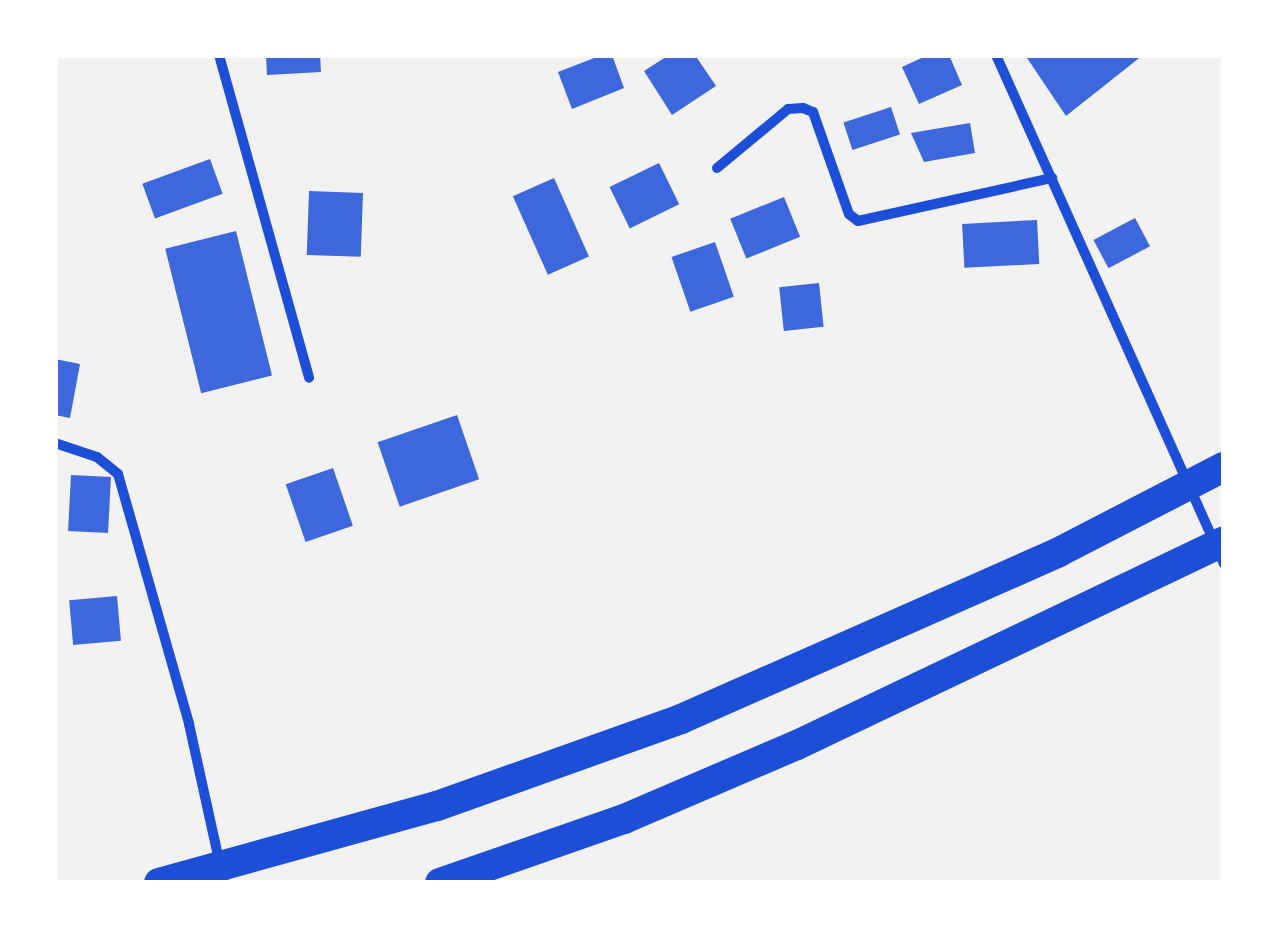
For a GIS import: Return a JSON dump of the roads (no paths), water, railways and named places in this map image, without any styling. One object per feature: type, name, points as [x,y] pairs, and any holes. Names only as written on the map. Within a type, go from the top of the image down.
[{"type":"highway","points":[[158,883],[437,806],[681,719],[1059,552],[1224,466]]},
{"type":"highway","points":[[440,883],[624,819],[797,745],[1224,541]]},
{"type":"street","points":[[219,55],[308,378]]},
{"type":"street","points":[[996,55],[1224,564]]},
{"type":"street","points":[[717,168],[788,109],[803,108],[812,112],[849,214],[858,221],[1052,178]]},
{"type":"street","points":[[55,443],[97,456],[118,474],[190,724],[224,883]]}]
